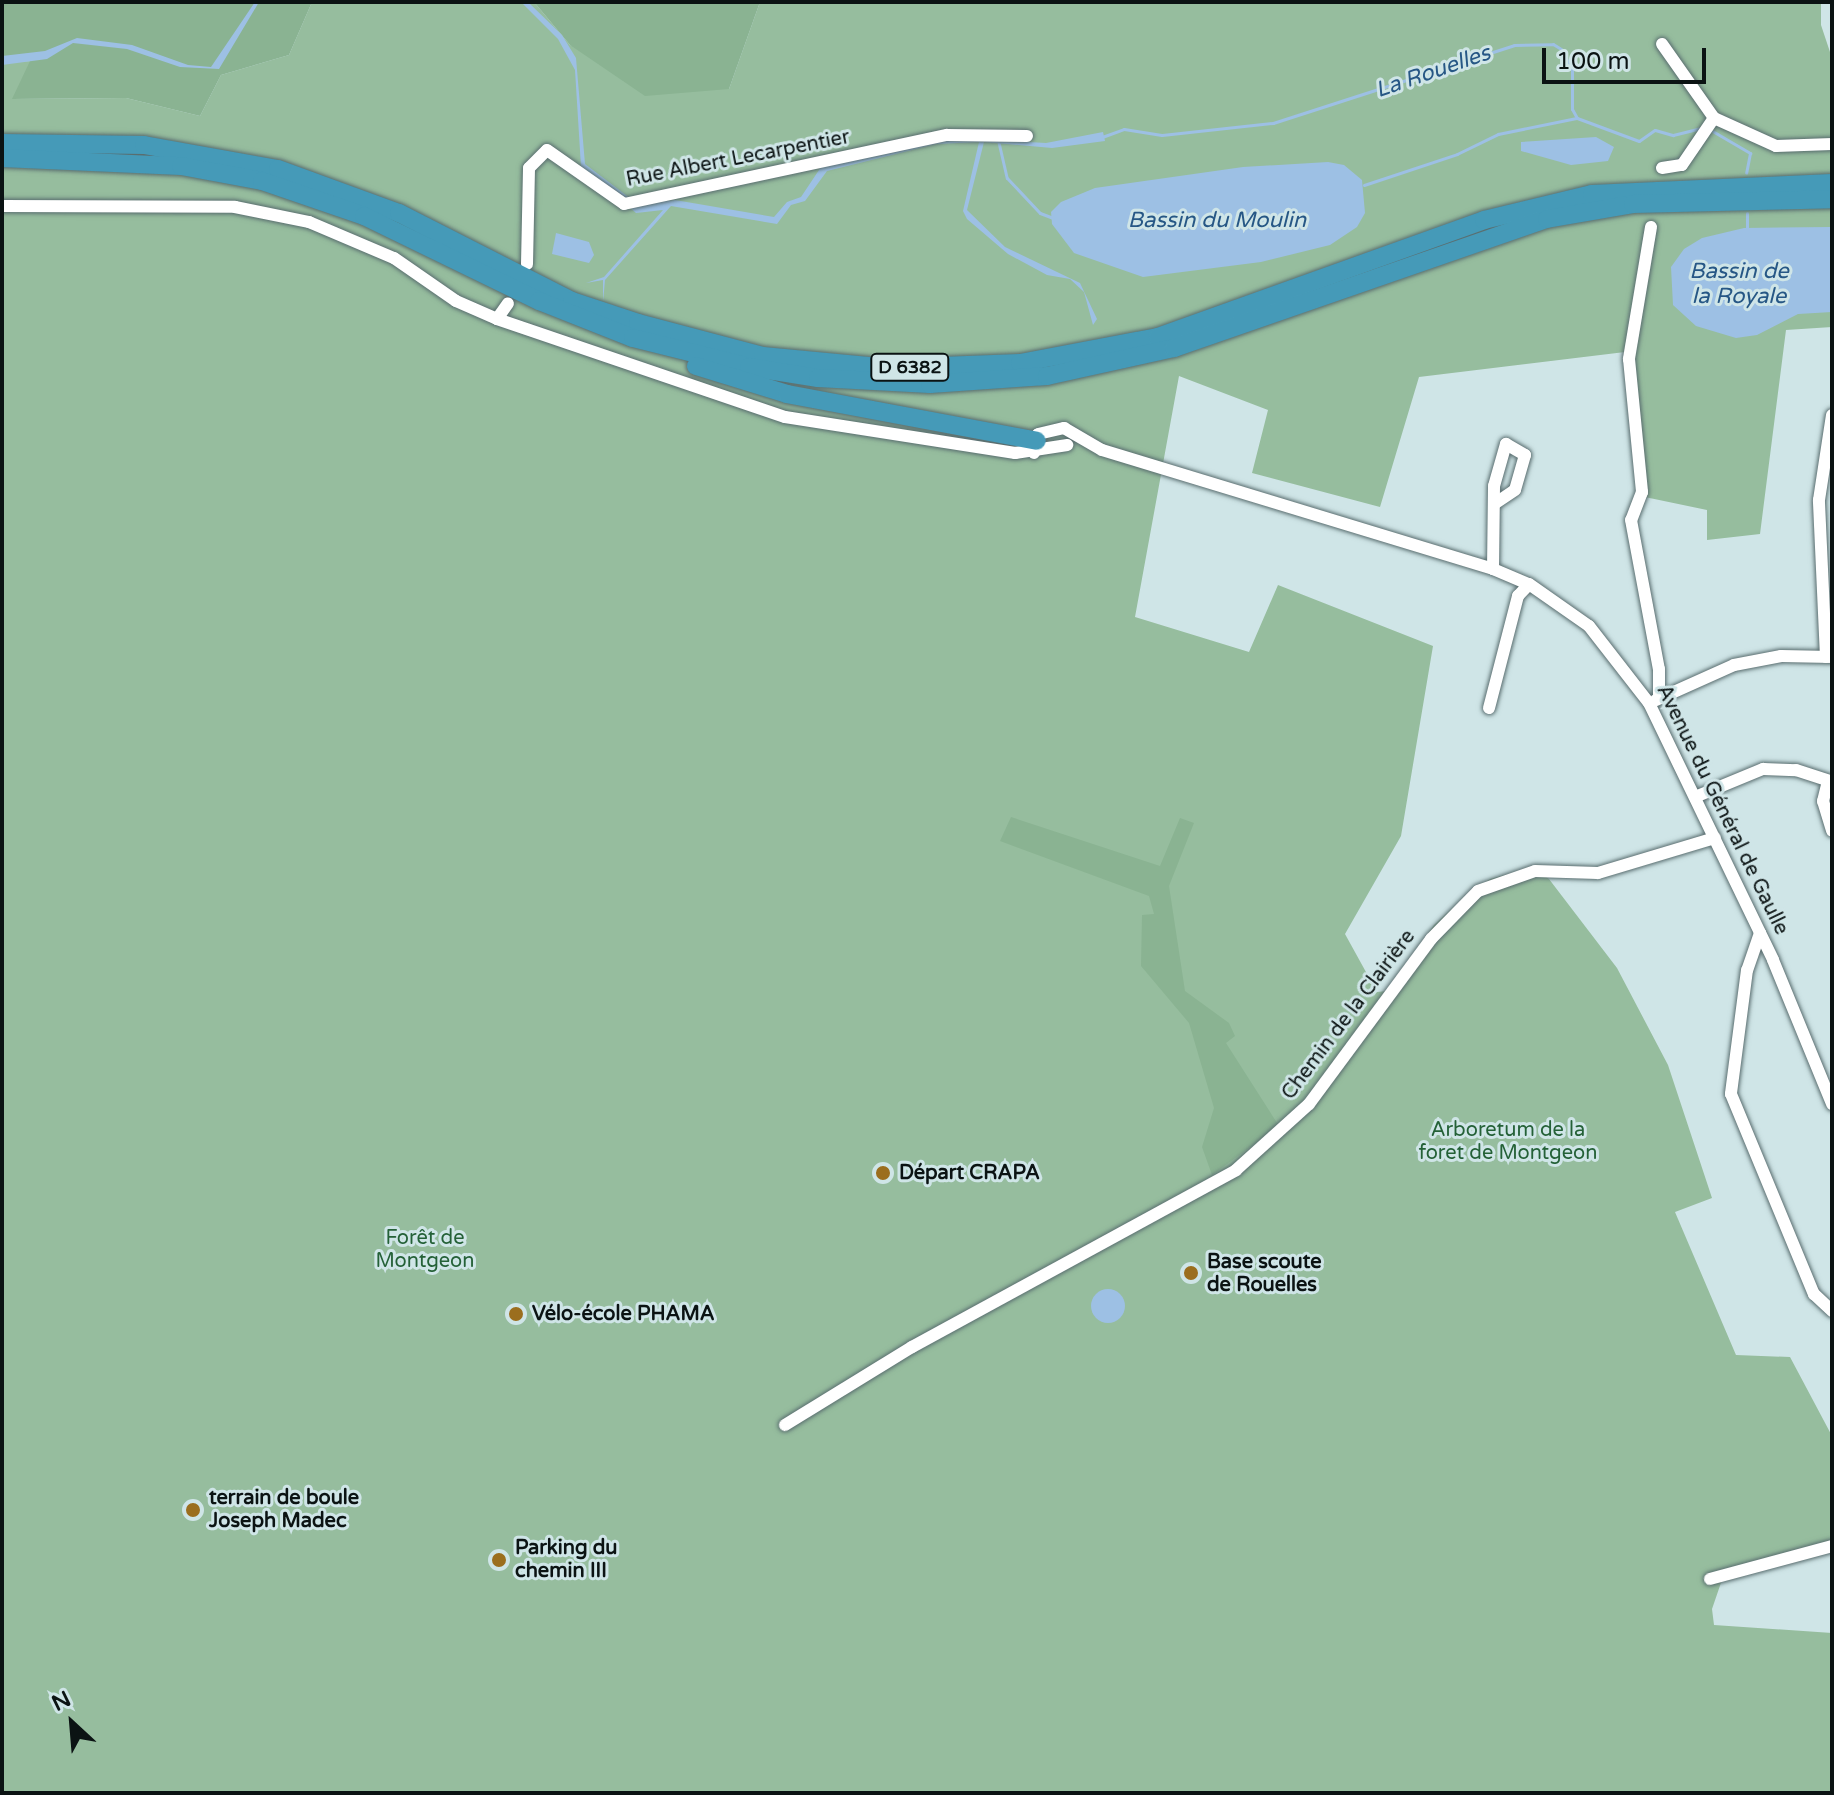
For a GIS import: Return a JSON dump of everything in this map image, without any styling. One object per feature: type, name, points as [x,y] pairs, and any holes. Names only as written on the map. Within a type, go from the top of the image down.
[{"type":"highway","name":"D 6382","points":[[3,149],[144,145],[278,169],[399,213],[572,301],[638,323],[763,356],[889,368],[963,367],[1088,353],[1234,312],[1484,220],[1592,194],[1699,186],[1832,183]]},
{"type":"highway","name":"D 6382","points":[[3,149],[37,158],[181,166],[306,193],[539,301],[633,338],[749,367],[881,383],[979,383],[1047,376],[1174,348],[1547,219],[1633,204],[1832,199]]},
{"type":"highway","points":[[1699,186],[1832,170]]},
{"type":"highway","points":[[539,301],[640,349],[787,394],[1036,447]]},
{"type":"street","points":[[1662,44],[1714,118],[1776,146],[1832,144]]},
{"type":"street","points":[[1662,168],[1682,165],[1714,118]]},
{"type":"street","name":"Rue Albert Lecarpentier","points":[[527,264],[529,168],[547,150],[630,202],[947,135],[1027,136]]},
{"type":"street","points":[[2,206],[235,207],[309,222],[394,258],[456,301],[497,319],[785,417],[1036,447],[1067,445],[1102,450]]},
{"type":"street","points":[[1651,227],[1629,359],[1642,492],[1631,520],[1657,655],[1654,700],[1734,665],[1781,656],[1829,657],[1826,500],[1832,415]]},
{"type":"street","points":[[497,319],[508,303]]},
{"type":"street","points":[[1036,447],[1038,434],[1055,426],[1102,450]]},
{"type":"street","name":"Avenue du Général de Gaulle","points":[[1102,450],[1243,489],[1493,569],[1529,584],[1589,626],[1654,700],[1695,797],[1760,933],[1832,1104]]},
{"type":"street","points":[[1493,569],[1496,503]]},
{"type":"street","points":[[1489,708],[1518,596],[1529,584]]},
{"type":"street","points":[[1695,797],[1763,769],[1796,770],[1830,781],[1823,801],[1832,831]]},
{"type":"street","name":"Chemin de la Clairière","points":[[785,1425],[912,1347],[1236,1170],[1309,1104],[1431,939],[1478,891],[1535,871],[1598,873],[1715,838]]},
{"type":"street","points":[[1760,933],[1747,970],[1731,1094],[1814,1294],[1832,1311]]},
{"type":"street","points":[[1710,1579],[1832,1546]]},
{"type":"green space","points":[[2,2],[312,2],[289,55],[221,75],[200,116],[126,98],[12,99],[30,61],[2,63]]},
{"type":"green space","points":[[312,2],[534,2],[570,45],[729,89],[760,2],[1821,2],[1821,25],[1832,58],[1832,327],[1786,330],[1760,534],[1707,540],[1707,510],[1640,496],[1625,352],[1419,377],[1380,507],[1252,473],[1268,410],[1179,376],[1135,617],[1249,652],[1278,585],[1433,646],[1401,836],[1345,934],[1377,992],[1387,991],[1434,925],[1469,893],[1490,879],[1534,867],[1549,879],[1617,968],[1668,1065],[1712,1198],[1675,1212],[1736,1355],[1790,1357],[1832,1436],[1832,1541],[1724,1574],[1712,1609],[1714,1625],[1832,1633],[1832,1793],[2,1793],[2,63],[31,61],[13,99],[126,98],[200,116],[221,75],[289,55]]},
{"type":"green space","points":[[534,2],[760,2],[729,89],[645,96],[570,45]]},
{"type":"green space","points":[[1011,817],[1160,866],[1180,818],[1194,823],[1169,886],[1185,991],[1229,1023],[1235,1036],[1226,1043],[1279,1126],[1212,1175],[1202,1147],[1214,1108],[1189,1023],[1141,966],[1142,915],[1154,914],[1149,896],[1000,841]]},
{"type":"water","points":[[255,2],[259,2],[219,69],[180,67],[127,49],[73,43],[47,59],[2,65],[2,56],[45,51],[77,38],[132,45],[188,65],[211,67]]},
{"type":"water","points":[[515,2],[528,2],[562,35],[576,58],[585,164],[631,199],[623,201],[581,167],[575,70],[558,39],[523,4]]},
{"type":"water","points":[[1103,132],[1105,141],[1052,148],[984,142],[967,210],[1005,247],[1080,283],[1097,319],[1093,325],[1084,292],[1070,279],[1047,275],[1008,254],[967,219],[963,211],[979,142],[936,144],[827,171],[805,201],[791,205],[777,224],[671,206],[605,280],[603,303],[603,280],[586,283],[604,277],[663,210],[636,213],[627,205],[675,200],[774,217],[787,202],[801,197],[821,167],[942,137],[1046,143]]},
{"type":"water","points":[[1596,137],[1614,147],[1608,161],[1571,165],[1521,151],[1521,142]]},
{"type":"water","name":"Bassin du Moulin","points":[[1328,162],[1344,165],[1362,180],[1365,213],[1357,227],[1330,245],[1261,262],[1143,277],[1074,253],[1052,224],[1051,212],[1061,202],[1095,188],[1243,167]]},
{"type":"water","name":"Bassin de la Royale","points":[[1832,227],[1832,312],[1798,314],[1757,335],[1736,338],[1696,326],[1673,305],[1671,267],[1684,249],[1702,238],[1744,228]]},
{"type":"water","points":[[556,233],[589,242],[594,255],[589,263],[552,254]]},
{"type":"water","points":[[1108,1289],[1120,1294],[1125,1306],[1120,1318],[1108,1323],[1096,1318],[1091,1306],[1096,1294]]},
{"type":"waterway","name":"La Rouelles","points":[[1102,137],[1124,129],[1162,135],[1273,123],[1514,45],[1553,44],[1561,49],[1572,70],[1572,109],[1577,118],[1639,141],[1655,130],[1673,135],[1702,128]]},
{"type":"waterway","points":[[1364,185],[1457,154],[1498,134],[1576,118]]},
{"type":"waterway","name":"La Rouelles","points":[[1709,129],[1750,153],[1746,173]]},
{"type":"waterway","points":[[998,140],[1007,178],[1040,213],[1053,218]]},
{"type":"waterway","points":[[1747,213],[1747,228]]},
{"type":"place","name":"Départ CRAPA","points":[[883,1173]]},
{"type":"place","name":"Base scoute de Rouelles","points":[[1191,1273]]},
{"type":"place","name":"Vélo-école PHAMA","points":[[516,1314]]},
{"type":"place","name":"terrain de boule Joseph Madec","points":[[193,1510]]},
{"type":"place","name":"Parking du chemin III","points":[[499,1560]]},
{"type":"park label","name":"Arboretum de la foret de Montgeon","points":[[1508,1142]]},
{"type":"park label","name":"Forêt de Montgeon","points":[[425,1250]]}]
